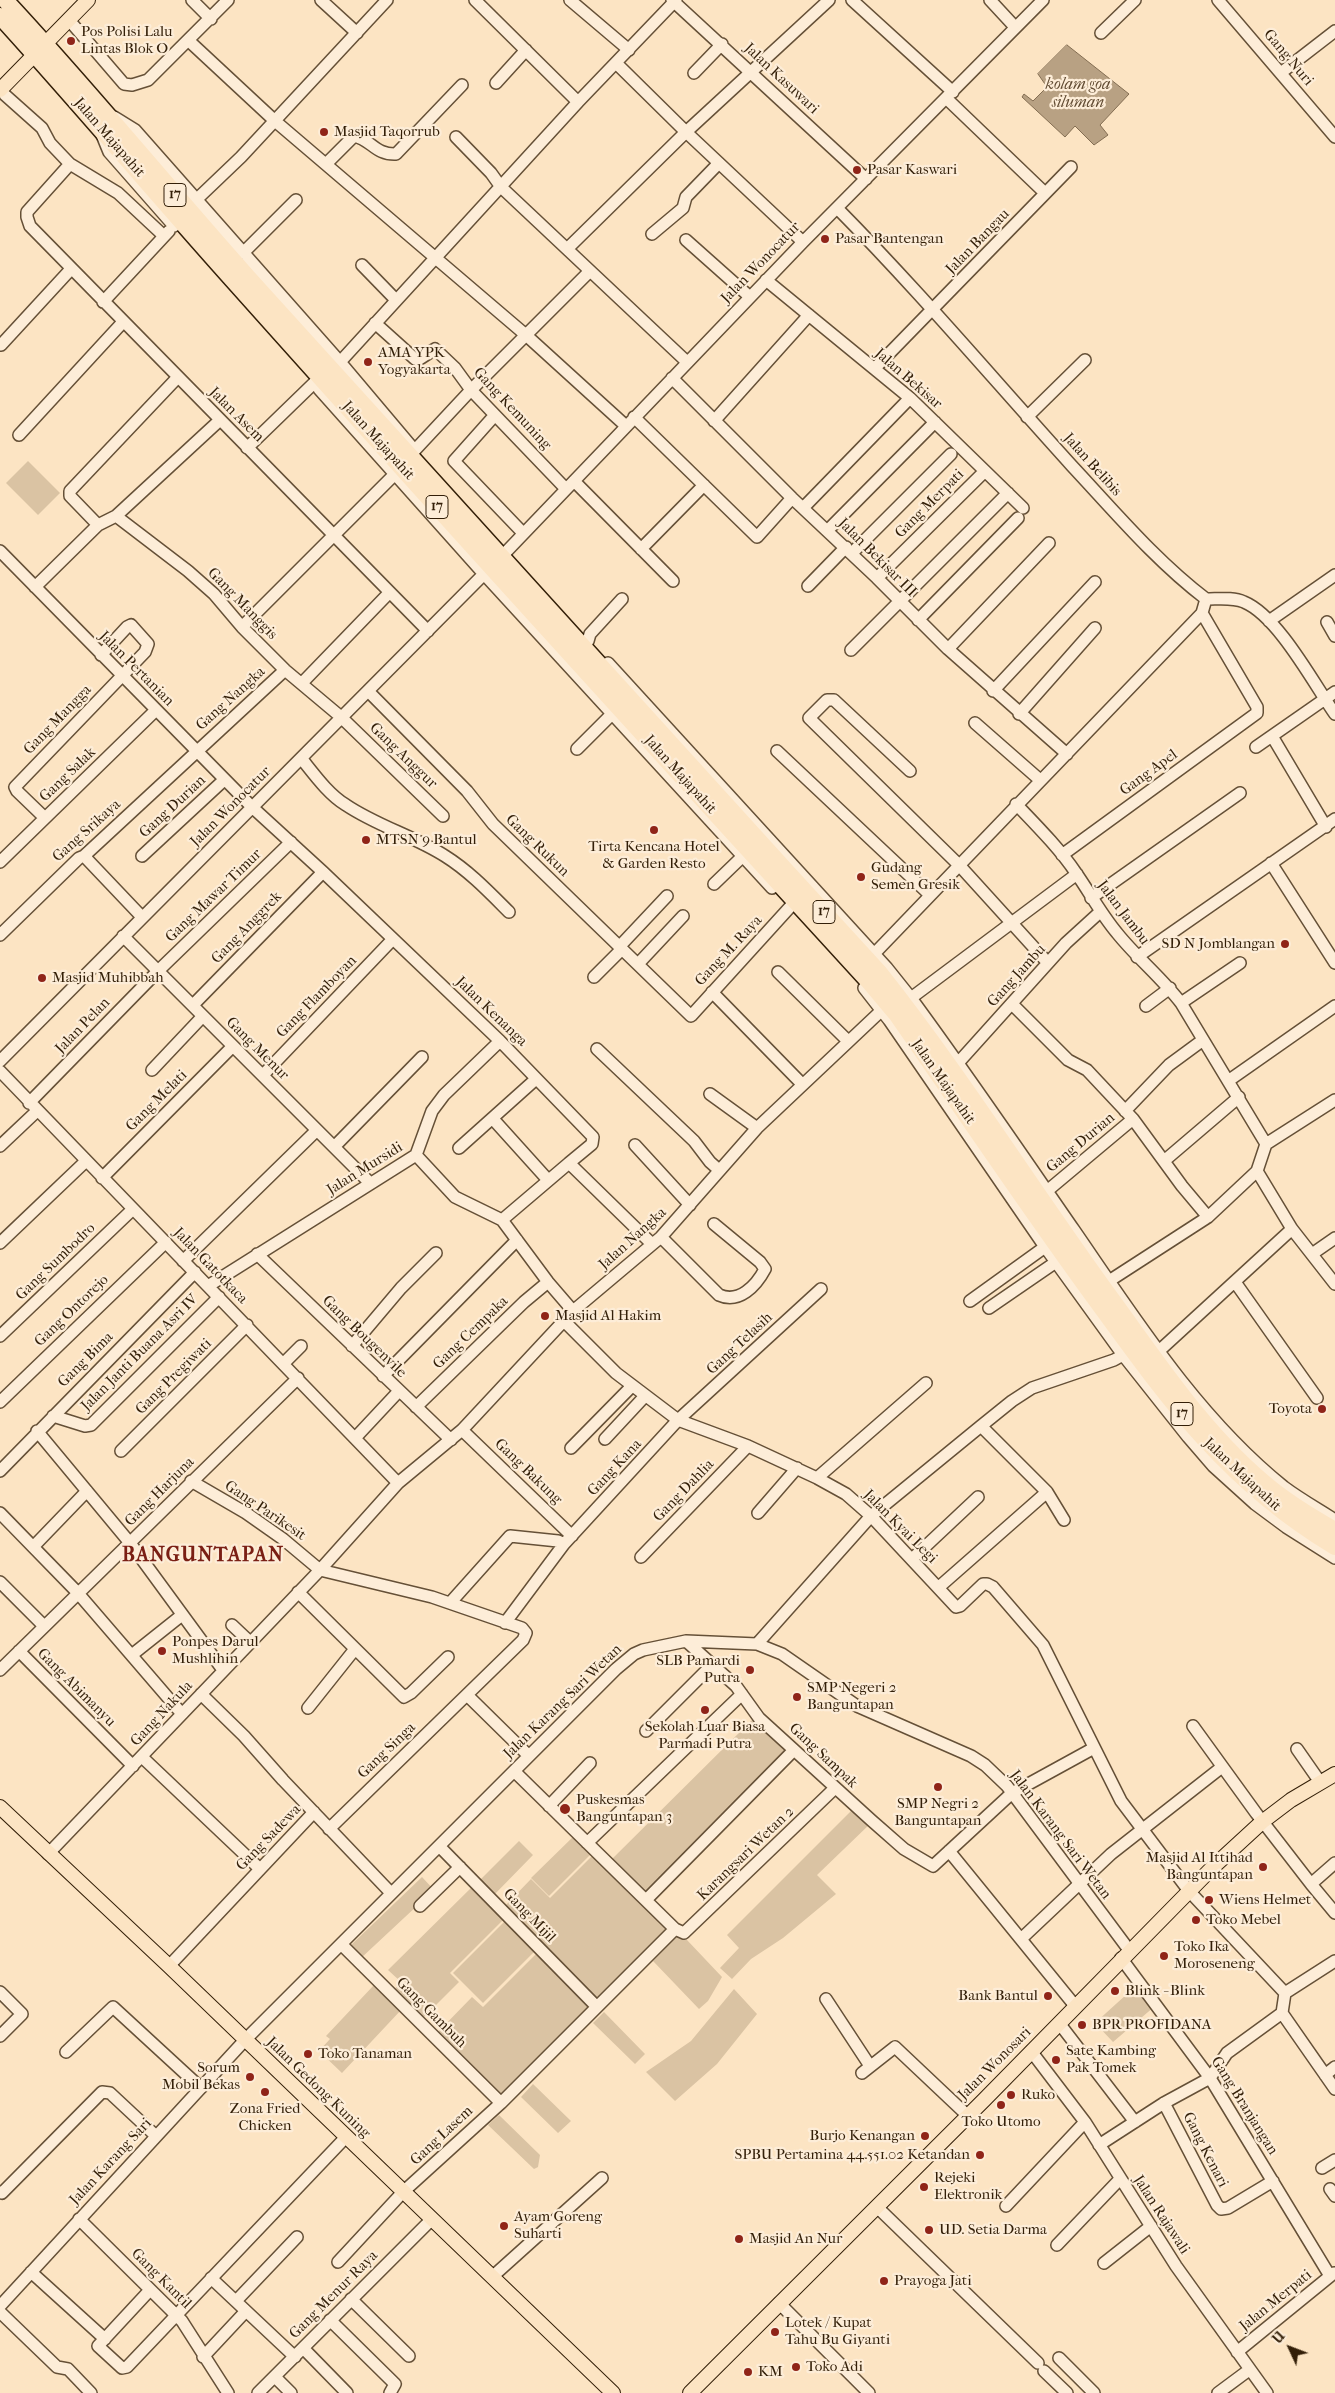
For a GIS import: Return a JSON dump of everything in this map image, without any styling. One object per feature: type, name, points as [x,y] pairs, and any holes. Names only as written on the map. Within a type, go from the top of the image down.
[{"type":"highway","name":"Jalan Majapahit","points":[[5,0],[38,52],[100,129],[237,285],[609,688]]},
{"type":"highway","name":"Jalan Majapahit","points":[[0,16],[106,113],[145,160],[343,371],[609,688],[624,712],[691,794],[870,983],[896,1014],[956,1109],[1058,1251],[1138,1358],[1192,1426],[1222,1459],[1286,1515],[1335,1547]]},
{"type":"highway","name":"Jalan Majapahit","points":[[624,712],[880,973],[912,1014],[1058,1251],[1230,1450],[1272,1490],[1335,1530]]},
{"type":"main road","points":[[2,95],[38,52],[88,0]]},
{"type":"main road","name":"Jalan Wonosari","points":[[690,2393],[1076,2007],[1125,1954],[1189,1891],[1262,1822],[1291,1800],[1335,1774]]},
{"type":"main road","name":"Jalan Gedong Kuning","points":[[0,1807],[169,1966],[613,2393]]},
{"type":"street","points":[[192,0],[211,19]]},
{"type":"street","points":[[69,20],[128,85],[148,80],[228,0]]},
{"type":"street","points":[[321,0],[357,33]]},
{"type":"street","points":[[196,200],[241,157],[387,0]]},
{"type":"street","points":[[475,0],[578,102]]},
{"type":"street","points":[[570,0],[629,50]]},
{"type":"street","points":[[567,248],[686,132],[829,0]]},
{"type":"street","points":[[852,0],[949,95],[1044,194]]},
{"type":"street","points":[[990,0],[1015,27]]},
{"type":"street","name":"Jalan Wonocatur","points":[[506,552],[766,280],[1043,0]]},
{"type":"street","points":[[1101,33],[1135,0]]},
{"type":"street","points":[[343,371],[375,323],[434,257],[501,188],[578,102],[674,1]]},
{"type":"street","name":"Jalan Kasuwari","points":[[674,1],[866,179]]},
{"type":"street","name":"Gang Nuri","points":[[1225,2],[1335,137]]},
{"type":"street","points":[[1282,72],[1335,32]]},
{"type":"street","points":[[189,41],[275,121],[527,336],[626,426]]},
{"type":"street","points":[[694,73],[722,44]]},
{"type":"street","points":[[496,83],[526,50]]},
{"type":"street","points":[[616,63],[803,242]]},
{"type":"street","points":[[326,164],[354,136],[362,138],[386,155],[396,154],[462,85]]},
{"type":"street","points":[[2,95],[42,128],[50,143],[70,164],[118,193],[164,236]]},
{"type":"street","points":[[106,113],[135,130],[243,252],[343,371],[874,954],[911,998],[1109,1281],[1192,1392],[1243,1450],[1293,1493],[1335,1520]]},
{"type":"street","points":[[100,129],[109,152],[484,574],[624,712],[577,749]]},
{"type":"street","points":[[456,137],[491,173],[501,188],[687,362]]},
{"type":"street","points":[[652,234],[683,208],[686,197],[719,163]]},
{"type":"street","name":"Jalan Asem","points":[[70,164],[27,212],[26,217],[30,226],[428,631]]},
{"type":"street","name":"Jalan Bangau","points":[[875,368],[1071,167]]},
{"type":"street","points":[[243,252],[296,200]]},
{"type":"street","name":"Jalan Belibis","points":[[837,208],[891,262],[932,311],[1128,527],[1180,578],[1206,599]]},
{"type":"street","points":[[103,302],[174,226]]},
{"type":"street","points":[[686,240],[750,297]]},
{"type":"street","points":[[362,265],[396,300]]},
{"type":"street","points":[[1,345],[71,269]]},
{"type":"street","points":[[414,450],[590,271]]},
{"type":"street","name":"Jalan Bekisar","points":[[766,280],[910,398],[1008,494],[1020,513],[918,620]]},
{"type":"street","points":[[714,421],[809,315]]},
{"type":"street","points":[[19,435],[124,322]]},
{"type":"street","name":"Gang Kemuning","points":[[375,323],[415,359],[421,359],[434,349],[455,368],[471,390],[496,415],[673,581]]},
{"type":"street","points":[[1027,417],[1085,360]]},
{"type":"street","points":[[98,525],[70,496],[70,491],[178,378]]},
{"type":"street","name":"Jalan Bekisar III","points":[[672,378],[792,498],[849,550],[948,649],[1066,754]]},
{"type":"street","points":[[247,448],[314,383]]},
{"type":"street","points":[[803,508],[910,398]]},
{"type":"street","points":[[496,415],[454,461],[524,533]]},
{"type":"street","points":[[634,417],[756,537],[792,498]]},
{"type":"street","points":[[35,587],[98,525],[116,516],[220,420]]},
{"type":"street","points":[[828,530],[935,422]]},
{"type":"street","points":[[808,586],[951,454]]},
{"type":"street","name":"Gang Merpati","points":[[877,578],[983,473]]},
{"type":"street","points":[[242,627],[332,534],[395,474]]},
{"type":"street","points":[[641,549],[704,485]]},
{"type":"street","points":[[851,650],[1008,494]]},
{"type":"street","name":"Gang Manggis","points":[[116,516],[188,571],[214,594],[242,627],[285,670],[341,718]]},
{"type":"street","points":[[948,649],[1049,543]]},
{"type":"street","name":"Jalan Pertanian","points":[[0,551],[252,807]]},
{"type":"street","name":"Jalan Wonocatur","points":[[0,1061],[484,574]]},
{"type":"street","points":[[1269,621],[1335,575]]},
{"type":"street","points":[[993,691],[1095,582]]},
{"type":"street","points":[[302,683],[389,593]]},
{"type":"street","points":[[874,954],[1016,804],[1202,613],[1206,599],[1226,598],[1244,602],[1259,611],[1298,658],[1335,714]]},
{"type":"street","points":[[588,641],[590,634],[622,600]]},
{"type":"street","name":"Gang Apel","points":[[1062,855],[1227,734],[1254,717],[1257,707],[1202,613]]},
{"type":"street","points":[[1327,622],[1335,636]]},
{"type":"street","name":"Gang Mangga","points":[[45,818],[17,791],[16,785],[145,652],[148,644],[131,625],[102,655]]},
{"type":"street","points":[[1019,714],[1095,628]]},
{"type":"street","name":"Gang Nangka","points":[[196,751],[285,670]]},
{"type":"street","name":"Gang Rukun","points":[[368,691],[467,791],[493,824],[691,1016]]},
{"type":"street","points":[[1256,747],[1335,692]]},
{"type":"street","points":[[910,771],[834,700],[827,700],[809,718],[959,865],[1013,922],[1048,963]]},
{"type":"street","name":"Gang Salak","points":[[0,862],[156,710]]},
{"type":"street","name":"Gang Anggur","points":[[341,718],[443,816]]},
{"type":"street","points":[[975,722],[1040,780]]},
{"type":"street","points":[[1137,957],[1330,823],[1272,736]]},
{"type":"street","name":"Gang Srikaya","points":[[0,935],[79,858],[84,856],[196,751]]},
{"type":"street","points":[[777,751],[930,894]]},
{"type":"street","points":[[301,758],[321,782],[344,804],[420,841],[446,857],[478,882],[509,912]]},
{"type":"street","name":"Gang Durian","points":[[142,856],[224,780]]},
{"type":"street","points":[[1091,898],[1240,793]]},
{"type":"street","points":[[691,794],[743,856],[882,1010],[956,1109]]},
{"type":"street","name":"Jalan Jambu","points":[[1016,804],[1062,855],[1077,874],[1100,912],[1137,957],[1170,988],[1182,1003],[1266,1144]]},
{"type":"street","name":"Jalan Kenanga","points":[[252,807],[500,1041],[594,1139],[592,1144],[569,1163]]},
{"type":"street","name":"Gang Mawar Timur","points":[[158,971],[291,842]]},
{"type":"street","points":[[84,856],[142,917]]},
{"type":"street","points":[[714,884],[743,856]]},
{"type":"street","points":[[1271,863],[1335,963]]},
{"type":"street","name":"Gang Anggrek","points":[[192,1005],[323,872]]},
{"type":"street","points":[[911,998],[1077,874]]},
{"type":"street","points":[[594,977],[667,896]]},
{"type":"street","name":"Gang M. Raya","points":[[691,1016],[790,907]]},
{"type":"street","name":"Gang Jambu","points":[[958,1063],[1048,963],[1100,912]]},
{"type":"street","points":[[638,964],[683,916]]},
{"type":"street","name":"Gang Menur","points":[[123,936],[370,1183]]},
{"type":"street","name":"Gang Flamboyan","points":[[263,1076],[393,939]]},
{"type":"street","points":[[1182,1003],[1240,963]]},
{"type":"street","name":"Jalan Pelan","points":[[0,1146],[33,1107],[158,971]]},
{"type":"street","points":[[778,972],[848,1042]]},
{"type":"street","points":[[1146,1006],[1170,988]]},
{"type":"street","points":[[712,992],[802,1084]]},
{"type":"street","points":[[1012,1004],[1068,1060],[1087,1070],[1129,1115],[1208,1217]]},
{"type":"street","points":[[1228,1081],[1335,1006]]},
{"type":"street","name":"Jalan Nangka","points":[[398,1483],[462,1430],[573,1312],[656,1240],[690,1205],[757,1128],[882,1010]]},
{"type":"street","points":[[152,1070],[203,1016]]},
{"type":"street","name":"Gang Durian","points":[[1047,1191],[1129,1115],[1169,1065],[1203,1040]]},
{"type":"street","name":"Jalan Mursidi","points":[[208,1286],[416,1155],[432,1111],[444,1094],[500,1041]]},
{"type":"street","name":"Gang Melati","points":[[102,1178],[233,1046]]},
{"type":"street","points":[[597,1048],[680,1127],[719,1170]]},
{"type":"street","points":[[334,1147],[422,1057]]},
{"type":"street","name":"Jalan Gatotkaca","points":[[0,1071],[398,1483]]},
{"type":"street","points":[[459,1148],[494,1119],[536,1078]]},
{"type":"street","points":[[710,1094],[757,1128]]},
{"type":"street","points":[[1164,1161],[1239,1097]]},
{"type":"street","points":[[1109,1281],[1208,1217],[1257,1171],[1266,1144],[1335,1100]]},
{"type":"street","points":[[494,1119],[548,1180]]},
{"type":"street","points":[[184,1261],[317,1130]]},
{"type":"street","points":[[635,1146],[690,1205]]},
{"type":"street","points":[[416,1155],[455,1197],[502,1220],[573,1312]]},
{"type":"street","points":[[0,1244],[86,1161]]},
{"type":"street","points":[[502,1220],[569,1163],[719,1295],[726,1298],[736,1297],[754,1286],[765,1269],[760,1262],[714,1224]]},
{"type":"street","points":[[1257,1171],[1292,1228],[1335,1284]]},
{"type":"street","name":"Gang Sumbodro","points":[[0,1336],[133,1209]]},
{"type":"street","points":[[1160,1350],[1292,1228]]},
{"type":"street","points":[[1312,1254],[1335,1238]]},
{"type":"street","points":[[383,1376],[517,1240]]},
{"type":"street","name":"Gang Ontorejo","points":[[0,1402],[166,1242]]},
{"type":"street","points":[[970,1301],[1058,1251]]},
{"type":"street","points":[[989,1308],[1058,1251]]},
{"type":"street","points":[[1058,1251],[1122,1355],[1213,1466],[1271,1517],[1335,1558]]},
{"type":"street","points":[[352,1346],[401,1288],[436,1253]]},
{"type":"street","name":"Gang Bougenvile","points":[[257,1254],[451,1440]]},
{"type":"street","name":"Gang Bima","points":[[0,1470],[195,1272]]},
{"type":"street","name":"Gang Cempaka","points":[[416,1407],[524,1302],[548,1282]]},
{"type":"street","points":[[1235,1282],[1317,1398]]},
{"type":"street","name":"Gang Telasih","points":[[678,1420],[821,1289]]},
{"type":"street","name":"Jalan Janti Buana Asri IV","points":[[53,1416],[85,1426],[91,1425],[219,1297]]},
{"type":"street","name":"Jalan Kyai Legi","points":[[565,1322],[632,1386],[678,1420],[748,1446],[797,1468],[846,1494],[871,1516],[956,1607],[960,1606],[982,1584],[992,1587],[1040,1640],[1094,1748]]},
{"type":"street","name":"Gang Pregiwati","points":[[121,1450],[247,1325]]},
{"type":"street","points":[[284,1364],[301,1346]]},
{"type":"street","points":[[758,1644],[871,1516],[1012,1401],[1032,1388],[1114,1360],[1122,1355]]},
{"type":"street","name":"Gang Harjuna","points":[[0,1670],[77,1592],[130,1543],[298,1378]]},
{"type":"street","points":[[817,1478],[926,1383]]},
{"type":"street","points":[[571,1448],[632,1386]]},
{"type":"street","points":[[356,1438],[399,1391]]},
{"type":"street","points":[[605,1439],[645,1396]]},
{"type":"street","name":"Gang Kana","points":[[505,1623],[568,1540],[678,1420]]},
{"type":"street","points":[[981,1426],[1047,1492],[1064,1520]]},
{"type":"street","name":"Gang Bakung","points":[[462,1430],[568,1540]]},
{"type":"street","points":[[37,1431],[130,1543],[223,1670]]},
{"type":"street","name":"Gang Dahlia","points":[[641,1557],[748,1446]]},
{"type":"street","points":[[758,1512],[797,1468]]},
{"type":"street","name":"Gang Parikesit","points":[[191,1481],[246,1513],[283,1539],[320,1570]]},
{"type":"street","name":"Gang Nakula","points":[[48,1854],[320,1570],[398,1483]]},
{"type":"street","points":[[33,1547],[87,1491]]},
{"type":"street","points":[[939,1587],[1047,1492]]},
{"type":"street","points":[[912,1559],[978,1496]]},
{"type":"street","points":[[0,1513],[77,1592],[182,1714]]},
{"type":"street","points":[[450,1603],[510,1536],[558,1541],[568,1540]]},
{"type":"street","points":[[320,1570],[450,1603],[505,1623]]},
{"type":"street","points":[[0,1582],[44,1626]]},
{"type":"street","points":[[298,1592],[404,1697],[412,1693],[448,1657]]},
{"type":"street","points":[[132,1654],[182,1615]]},
{"type":"street","name":"Gang Singa","points":[[329,1828],[467,1695],[525,1636],[526,1633],[522,1628],[505,1623]]},
{"type":"street","points":[[232,1625],[250,1642]]},
{"type":"street","name":"Jalan Karang Sari Wetan","points":[[245,2040],[628,1658],[655,1647],[686,1641],[758,1644],[782,1654],[856,1706],[971,1756],[985,1765],[1012,1793],[1079,1884],[1125,1954]]},
{"type":"street","name":"Gang Sampak","points":[[686,1641],[742,1694],[752,1710],[835,1788],[904,1849],[927,1864],[937,1865],[949,1851]]},
{"type":"street","points":[[308,1708],[355,1649]]},
{"type":"street","name":"Gang Abimanyu","points":[[19,1651],[133,1766]]},
{"type":"street","points":[[646,1731],[712,1665]]},
{"type":"street","points":[[201,1694],[244,1736],[314,1812]]},
{"type":"street","points":[[587,1843],[742,1694]]},
{"type":"street","points":[[467,1695],[529,1756]]},
{"type":"street","points":[[1193,1726],[1262,1822],[1335,1913]]},
{"type":"street","points":[[1076,2007],[949,1851],[1012,1793],[1094,1748],[1121,1801],[1189,1891],[1286,1993]]},
{"type":"street","points":[[1297,1749],[1320,1782]]},
{"type":"street","points":[[646,1900],[794,1750]]},
{"type":"street","points":[[142,1756],[260,1869]]},
{"type":"street","points":[[549,1806],[590,1763]]},
{"type":"street","points":[[1021,1939],[1079,1884],[1143,1829],[1222,1767]]},
{"type":"street","points":[[514,1771],[675,1929]]},
{"type":"street","name":"Karangsari Wetan 2","points":[[675,1929],[686,1932],[835,1788]]},
{"type":"street","name":"Gang Sadewa","points":[[169,1966],[314,1812],[391,1893]]},
{"type":"street","name":"Gang Mijil","points":[[439,1846],[597,2006]]},
{"type":"street","points":[[1311,1884],[1335,1863]]},
{"type":"street","points":[[420,1906],[460,1867]]},
{"type":"street","name":"Gang Lasem","points":[[338,2262],[404,2192],[501,2102],[675,1929]]},
{"type":"street","name":"Gang Gambuh","points":[[341,1944],[501,2102]]},
{"type":"street","name":"Gang Branjangan","points":[[1125,1954],[1210,2078],[1333,2274]]},
{"type":"street","points":[[1099,2145],[1164,2103],[1210,2078],[1227,2053],[1282,2013],[1286,1993],[1335,1961]]},
{"type":"street","points":[[0,1992],[22,2014],[0,2036]]},
{"type":"street","points":[[826,1999],[866,2069],[892,2049],[897,2048],[967,2115]]},
{"type":"street","points":[[66,2052],[113,2007],[201,2088]]},
{"type":"street","points":[[1282,2013],[1335,2089]]},
{"type":"street","points":[[1059,2022],[1135,2122]]},
{"type":"street","name":"Jalan Karang Sari","points":[[0,2306],[245,2040]]},
{"type":"street","name":"Jalan Rajawali","points":[[1031,2051],[1085,2122],[1176,2266],[1267,2393]]},
{"type":"street","points":[[1325,2075],[1335,2067]]},
{"type":"street","points":[[0,2192],[2,2193],[102,2092],[110,2093],[156,2136]]},
{"type":"street","name":"Gang Kenari","points":[[1164,2103],[1217,2205],[1221,2208],[1228,2208],[1273,2181]]},
{"type":"street","points":[[1006,2206],[1085,2122]]},
{"type":"street","points":[[150,2290],[98,2346],[124,2368],[346,2137]]},
{"type":"street","points":[[1322,2168],[1335,2160]]},
{"type":"street","points":[[492,2277],[602,2178]]},
{"type":"street","points":[[1057,2245],[1120,2179]]},
{"type":"street","points":[[877,2207],[1066,2393]]},
{"type":"street","name":"Gang Kantil","points":[[79,2219],[185,2325],[228,2393]]},
{"type":"street","name":"Gang Menur Raya","points":[[258,2393],[432,2219]]},
{"type":"street","points":[[1104,2263],[1151,2226]]},
{"type":"street","points":[[236,2301],[297,2238]]},
{"type":"street","points":[[31,2272],[105,2339]]},
{"type":"street","name":"Jalan Merpati","points":[[1237,2352],[1333,2274]]},
{"type":"street","points":[[211,2278],[246,2312],[347,2393]]},
{"type":"street","points":[[351,2299],[409,2356]]},
{"type":"street","points":[[779,2303],[869,2393]]},
{"type":"street","points":[[0,2306],[57,2367],[68,2369],[91,2393]]},
{"type":"street","points":[[203,2356],[246,2312]]},
{"type":"street","points":[[330,2320],[393,2382],[392,2390]]},
{"type":"street","points":[[1059,2358],[1094,2393]]},
{"type":"street","points":[[1218,2393],[1249,2370]]},
{"type":"street","points":[[275,2377],[291,2393]]},
{"type":"shaded area","points":[[28,461],[60,493],[38,515],[6,483]]},
{"type":"shaded area","points":[[754,1718],[790,1754],[646,1898],[610,1861]]},
{"type":"shaded area","points":[[854,1808],[871,1823],[817,1875],[836,1894],[783,1938],[751,1959],[732,1979],[720,1968],[739,1948],[727,1935]]},
{"type":"shaded area","points":[[576,1834],[594,1851],[549,1896],[531,1878]]},
{"type":"shaded area","points":[[519,1841],[533,1855],[493,1896],[478,1882]]},
{"type":"shaded area","points":[[594,1854],[670,1929],[598,2001],[504,1907],[531,1879],[550,1898]]},
{"type":"shaded area","points":[[422,1877],[434,1890],[360,1959],[349,1947]]},
{"type":"shaded area","points":[[474,1885],[506,1917],[450,1973],[459,1982],[421,2020],[393,1991],[401,1982],[388,1970]]},
{"type":"shaded area","points":[[507,1919],[537,1949],[483,2003],[453,1973]]},
{"type":"shaded area","points":[[678,1935],[687,1940],[722,1977],[708,2001],[699,2009],[653,1961]]},
{"type":"shaded area","points":[[539,1951],[594,2007],[501,2099],[436,2034],[472,1997],[483,2007]]},
{"type":"shaded area","points":[[1138,1984],[1155,2006],[1113,2042],[1095,2023]]},
{"type":"shaded area","points":[[374,1985],[401,2010],[342,2073],[319,2051],[330,2039],[326,2036]]},
{"type":"shaded area","points":[[734,1989],[757,2014],[717,2064],[675,2101],[646,2072],[691,2041]]},
{"type":"shaded area","points":[[604,2012],[645,2054],[635,2064],[593,2023]]},
{"type":"shaded area","points":[[533,2084],[571,2121],[558,2133],[521,2097]]},
{"type":"shaded area","points":[[499,2115],[540,2155],[538,2167],[534,2169],[488,2125]]},
{"type":"water","name":"kolam goa siluman","points":[[1067,45],[1129,94],[1100,125],[1108,135],[1094,145],[1075,126],[1065,137],[1022,97],[1024,94],[1033,101],[1047,87],[1038,74]]},
{"type":"place","name":"Pos Polisi Lalu Lintas Blok O","points":[[71,41]]},
{"type":"place","name":"Masjid Taqorrub","points":[[324,132]]},
{"type":"place","name":"Pasar Kaswari","points":[[857,170]]},
{"type":"place","name":"Pasar Bantengan","points":[[825,239]]},
{"type":"place","name":"AMA YPK Yogyakarta","points":[[368,362]]},
{"type":"place","name":"Tirta Kencana Hotel & Garden Resto","points":[[654,830]]},
{"type":"place","name":"MTSN 9 Bantul","points":[[366,840]]},
{"type":"place","name":"Gudang Semen Gresik","points":[[861,877]]},
{"type":"place","name":"SD N Jomblangan","points":[[1285,944]]},
{"type":"place","name":"Masjid Muhibbah","points":[[42,978]]},
{"type":"place","name":"Masjid Al Hakim","points":[[545,1316]]},
{"type":"place","name":"Toyota","points":[[1322,1409]]},
{"type":"place","name":"Ponpes Darul Mushlihin","points":[[162,1651]]},
{"type":"place","name":"SLB Pamardi Putra","points":[[750,1670]]},
{"type":"place","name":"SMP Negeri 2 Banguntapan","points":[[797,1697]]},
{"type":"place","name":"Sekolah Luar Biasa Parmadi Putra","points":[[705,1710]]},
{"type":"place","name":"SMP Negri 2 Banguntapan","points":[[938,1787]]},
{"type":"place","name":"Puskesmas Banguntapan 3","points":[[565,1809]]},
{"type":"place","name":"Masjid Al Ittihad Banguntapan","points":[[1263,1867]]},
{"type":"place","name":"Wiens Helmet","points":[[1209,1900]]},
{"type":"place","name":"Toko Mebel","points":[[1196,1920]]},
{"type":"place","name":"Toko Ika Moroseneng","points":[[1164,1956]]},
{"type":"place","name":"Blink - Blink","points":[[1115,1991]]},
{"type":"place","name":"Bank Bantul","points":[[1048,1996]]},
{"type":"place","name":"BPR PROFIDANA","points":[[1082,2025]]},
{"type":"place","name":"Toko Tanaman","points":[[308,2054]]},
{"type":"place","name":"Sate Kambing Pak Tomek","points":[[1056,2060]]},
{"type":"place","name":"Sorum Mobil Bekas","points":[[250,2077]]},
{"type":"place","name":"Zona Fried Chicken","points":[[265,2092]]},
{"type":"place","name":"Ruko","points":[[1011,2095]]},
{"type":"place","name":"Toko Utomo","points":[[1001,2105]]},
{"type":"place","name":"Burjo Kenangan","points":[[925,2136]]},
{"type":"place","name":"SPBU Pertamina 44.551.02 Ketandan","points":[[980,2155]]},
{"type":"place","name":"Rejeki Elektronik","points":[[924,2187]]},
{"type":"place","name":"Ayam Goreng Suharti","points":[[504,2226]]},
{"type":"place","name":"UD. Setia Darma","points":[[929,2230]]},
{"type":"place","name":"Masjid An Nur","points":[[739,2239]]},
{"type":"place","name":"Prayoga Jati","points":[[884,2281]]},
{"type":"place","name":"Lotek / Kupat Tahu Bu Giyanti","points":[[775,2332]]},
{"type":"place","name":"Toko Adi","points":[[796,2367]]},
{"type":"place","name":"KM","points":[[748,2372]]},
{"type":"district","name":"BANGUNTAPAN","points":[[203,1556]]}]
